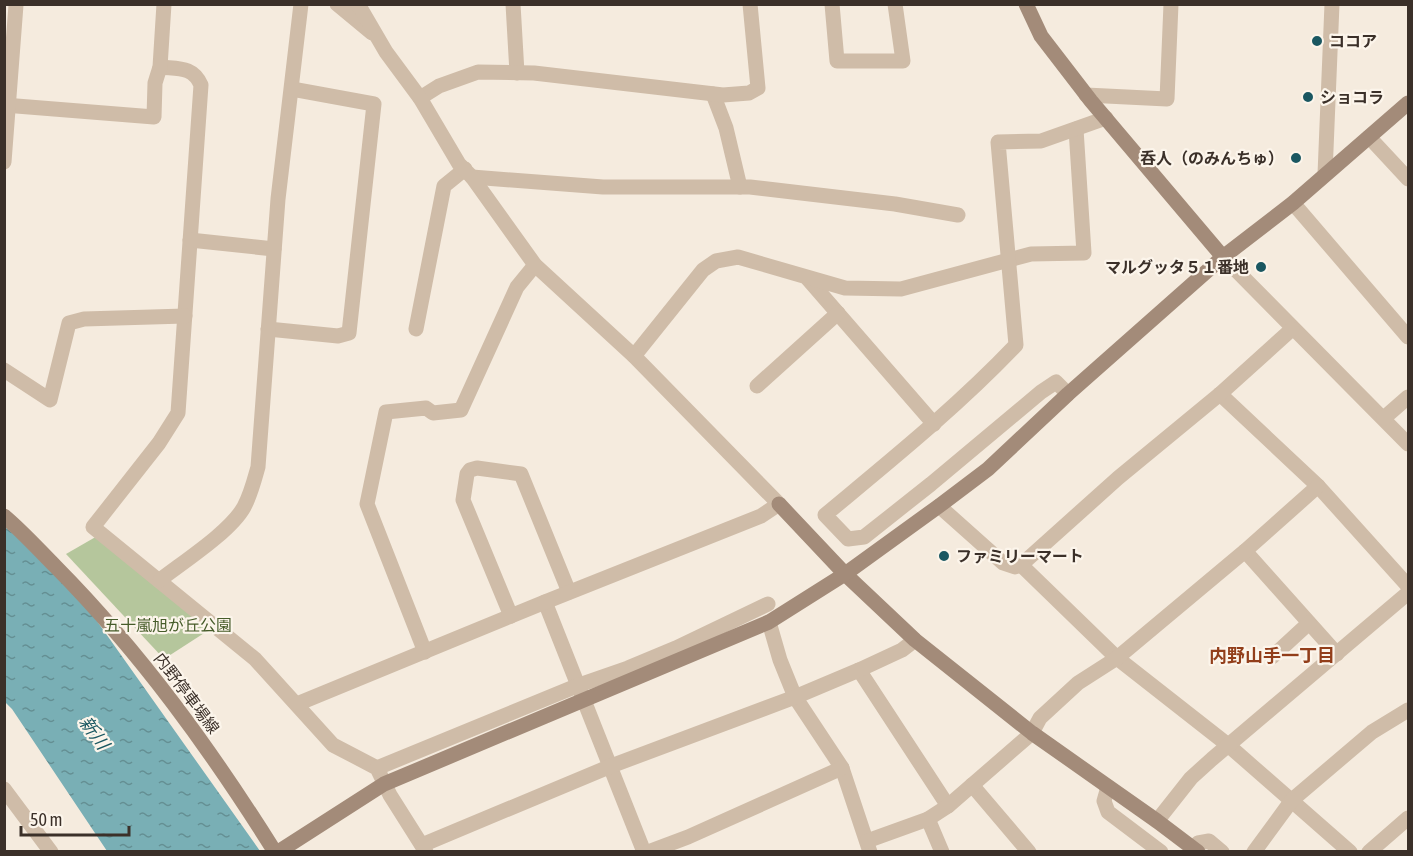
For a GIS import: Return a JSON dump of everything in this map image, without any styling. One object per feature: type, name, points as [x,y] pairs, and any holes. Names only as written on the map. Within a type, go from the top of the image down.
[{"type":"street","points":[[7,106],[154,117],[155,83],[160,67],[164,4]]},
{"type":"street","points":[[160,580],[226,528],[243,509],[258,468],[278,199],[301,4]]},
{"type":"street","points":[[337,4],[377,37]]},
{"type":"street","points":[[358,4],[377,37],[420,98],[468,173],[535,265],[634,356],[845,574],[915,640],[1032,733],[1196,850],[1198,843],[1209,841],[1221,852]]},
{"type":"street","points":[[513,4],[517,73]]},
{"type":"street","points":[[420,98],[439,86],[478,72],[534,73],[713,94],[748,93],[758,88],[750,4]]},
{"type":"street","points":[[832,4],[837,61],[903,61],[896,4]]},
{"type":"street","points":[[1026,4],[1041,36],[1086,95],[1223,257],[1408,444]]},
{"type":"street","points":[[1086,95],[1167,99],[1171,4]]},
{"type":"street","points":[[1325,174],[1332,4]]},
{"type":"street","points":[[4,162],[16,5]]},
{"type":"street","points":[[160,67],[189,70],[197,75],[201,85],[178,413],[159,443],[93,527],[255,659],[333,745],[377,768],[384,784],[424,848],[611,766],[795,697],[859,670],[902,650],[915,640]]},
{"type":"street","points":[[268,329],[338,336],[349,333],[375,104],[292,89]]},
{"type":"street","points":[[713,94],[726,128],[740,187]]},
{"type":"street","points":[[277,852],[384,784],[769,622],[845,574],[988,469],[1068,394],[1223,257],[1293,203],[1408,103]]},
{"type":"street","points":[[1068,394],[1056,382],[1041,392],[864,537],[848,539],[825,515],[934,424],[987,376],[1016,345],[998,142],[1041,141],[1106,118]]},
{"type":"street","points":[[634,356],[703,270],[716,261],[738,257],[845,288],[901,289],[1031,254],[1084,253],[1076,129]]},
{"type":"street","points":[[1369,137],[1408,179]]},
{"type":"street","points":[[416,329],[444,186],[468,173],[603,187],[740,187],[895,204],[958,215]]},
{"type":"street","points":[[1293,203],[1408,337]]},
{"type":"street","points":[[190,240],[274,249]]},
{"type":"street","points":[[425,652],[367,504],[387,412],[426,408],[433,412],[461,410],[517,287],[535,265]]},
{"type":"street","points":[[808,279],[934,424]]},
{"type":"street","points":[[757,386],[838,313]]},
{"type":"street","points":[[4,370],[50,400],[69,323],[84,319],[185,316]]},
{"type":"street","points":[[939,506],[1008,566],[1021,565],[1118,478],[1220,394],[1292,329]]},
{"type":"street","points":[[1220,394],[1318,486],[1408,586]]},
{"type":"street","points":[[1384,418],[1408,397]]},
{"type":"street","points":[[511,616],[463,500],[467,474],[470,470],[477,468],[521,474],[569,592]]},
{"type":"street","points":[[769,622],[780,660],[795,697],[842,768],[868,846],[928,819],[948,806],[1032,733],[1040,718],[1078,683],[1117,658],[1245,551],[1318,486]]},
{"type":"street","points":[[297,704],[761,516],[779,504]]},
{"type":"street","name":"内野停車場線","points":[[4,516],[87,598],[145,666],[189,724],[277,852]]},
{"type":"street","points":[[1245,551],[1337,654]]},
{"type":"street","points":[[1021,565],[1117,658],[1228,745],[1350,852]]},
{"type":"street","points":[[1157,821],[1191,778],[1408,593]]},
{"type":"street","points":[[545,602],[646,852],[688,837],[842,768]]},
{"type":"street","points":[[377,768],[580,689],[676,648],[768,604]]},
{"type":"street","points":[[1272,657],[1309,623]]},
{"type":"street","points":[[859,670],[948,806]]},
{"type":"street","points":[[1254,852],[1292,801],[1372,732],[1408,710]]},
{"type":"street","points":[[972,785],[1029,852]]},
{"type":"street","points":[[1108,787],[1104,801],[1108,812],[1161,852]]},
{"type":"street","points":[[4,789],[51,852]]},
{"type":"street","points":[[1369,852],[1408,818]]},
{"type":"street","points":[[928,819],[942,852]]},
{"type":"green space","name":"五十嵐旭が丘公園","points":[[99,535],[212,628],[164,659],[66,554]]},
{"type":"water","name":"新川","points":[[4,526],[65,576],[260,851],[107,851],[12,709],[5,702]]},
{"type":"place","name":"ココア","points":[[1317,41]]},
{"type":"place","name":"ショコラ","points":[[1308,97]]},
{"type":"place","name":"呑人（のみんちゅ）","points":[[1296,158]]},
{"type":"place","name":"マルグッタ５１番地","points":[[1261,267]]},
{"type":"place","name":"ファミリーマート","points":[[944,556]]},
{"type":"district","name":"内野山手一丁目","points":[[1272,656]]}]
